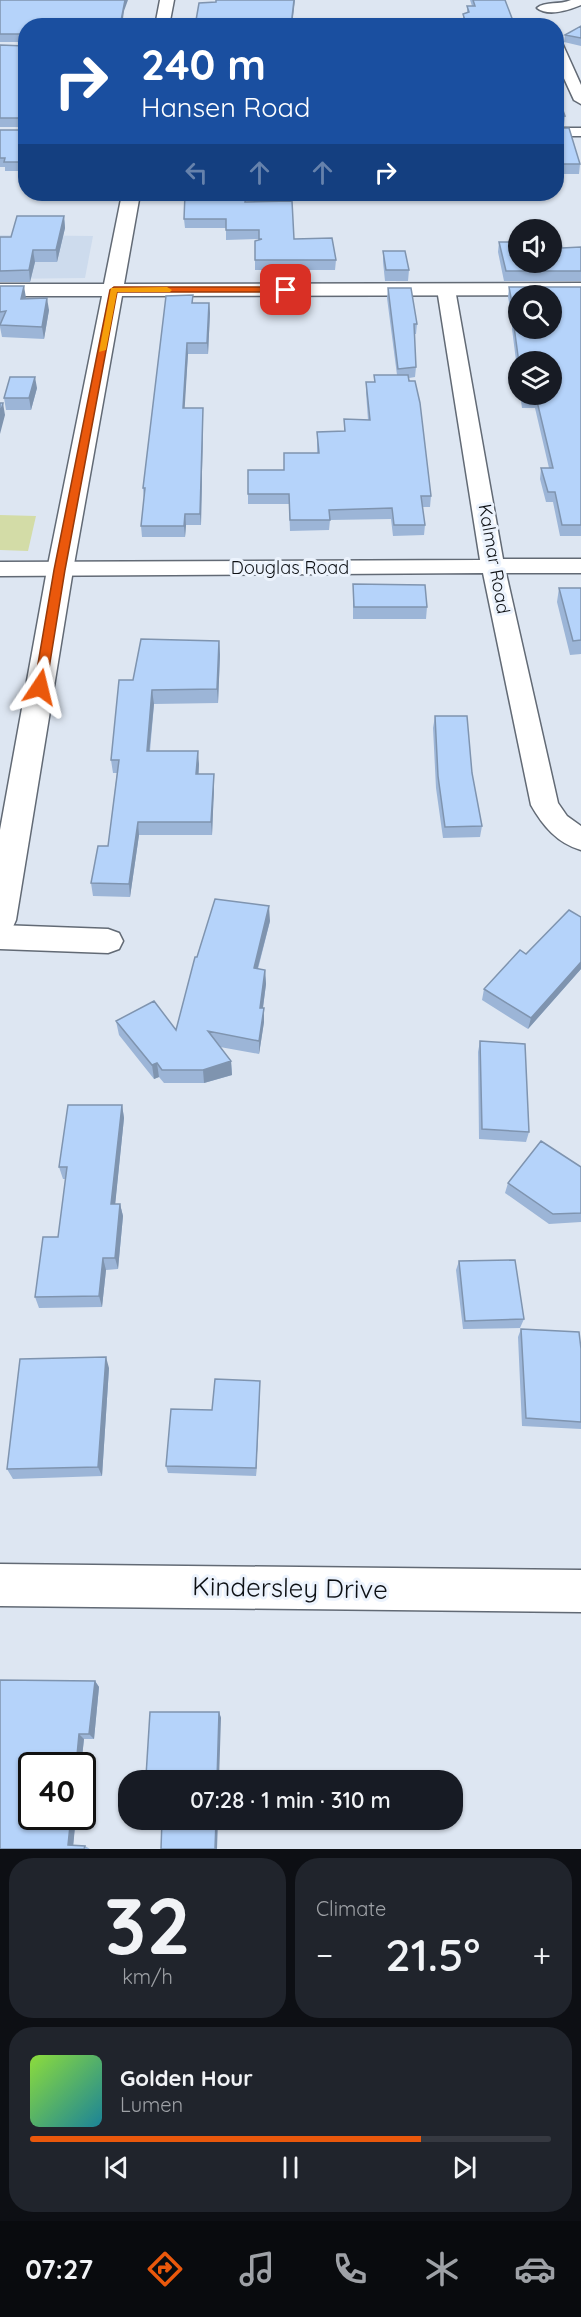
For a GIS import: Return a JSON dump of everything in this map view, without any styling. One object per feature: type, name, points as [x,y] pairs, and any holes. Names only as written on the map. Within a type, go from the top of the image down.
[{"type":"street","points":[[164,18],[167,0]]},
{"type":"street","points":[[541,4],[566,7],[581,0]]},
{"type":"street","points":[[570,76],[581,100]]},
{"type":"street","points":[[564,132],[581,132]]},
{"type":"street","points":[[0,920],[60,570],[130,201]]},
{"type":"street","points":[[0,290],[581,289]]},
{"type":"street","name":"Kalmar Road","points":[[446,290],[493,566],[544,805],[557,823],[581,840]]},
{"type":"street","name":"Douglas Road","points":[[0,570],[581,566]]},
{"type":"street","points":[[0,937],[108,942]]},
{"type":"street","name":"Kindersley Drive","points":[[0,1585],[581,1591]]},
{"type":"shaded area","points":[[0,235],[93,236],[85,278],[0,279]]},
{"type":"green space","points":[[0,515],[36,516],[28,551],[0,550]]},
{"type":"building","points":[[0,0],[125,0],[122,18],[18,18],[18,34],[0,34]]},
{"type":"building","points":[[216,0],[294,0],[292,18],[196,18],[199,3],[216,2]]},
{"type":"building","points":[[473,0],[505,0],[512,18],[464,18],[463,14],[469,12],[467,6],[475,6]]},
{"type":"building","points":[[581,26],[581,38],[565,35]]},
{"type":"building","points":[[0,45],[18,46],[18,118],[0,118]]},
{"type":"building","points":[[564,128],[569,128],[580,164],[564,164]]},
{"type":"building","points":[[0,130],[18,130],[18,162],[4,162],[5,158],[0,158]]},
{"type":"building","points":[[185,201],[292,201],[294,239],[332,238],[336,260],[255,260],[255,241],[262,239],[259,239],[259,230],[226,230],[226,219],[184,219]]},
{"type":"building","points":[[17,216],[64,216],[56,250],[33,250],[29,270],[0,271],[0,237],[11,237]]},
{"type":"building","points":[[499,242],[508,242],[508,271],[506,271]]},
{"type":"building","points":[[581,247],[581,271],[562,271],[562,248]]},
{"type":"building","points":[[383,251],[405,251],[409,270],[386,270]]},
{"type":"building","points":[[0,286],[24,286],[21,299],[47,298],[42,327],[0,325],[6,311],[0,312]]},
{"type":"building","points":[[562,287],[581,287],[581,525],[562,525],[555,492],[548,492],[541,468],[553,468],[538,405],[562,405],[562,351],[517,351],[516,339],[562,339]]},
{"type":"building","points":[[388,288],[411,288],[417,324],[414,324],[416,367],[398,369]]},
{"type":"building","points":[[193,295],[192,303],[209,303],[207,343],[187,343],[183,408],[203,408],[200,514],[185,514],[184,526],[141,526],[145,488],[143,488],[166,296]]},
{"type":"building","points":[[374,375],[408,375],[409,381],[415,381],[420,403],[431,496],[421,496],[425,525],[394,525],[392,508],[329,510],[330,520],[290,520],[289,494],[248,494],[248,470],[284,470],[284,453],[319,453],[317,432],[345,431],[344,419],[370,420],[366,382],[375,382]]},
{"type":"building","points":[[10,377],[35,377],[29,398],[4,398]]},
{"type":"building","points":[[353,584],[425,585],[427,607],[354,607]]},
{"type":"building","points":[[559,588],[581,588],[581,640],[573,641]]},
{"type":"building","points":[[141,639],[219,641],[217,689],[152,690],[147,751],[198,751],[196,774],[214,774],[211,822],[138,822],[129,884],[91,883],[98,846],[108,846],[119,760],[111,760],[119,680],[133,680]]},
{"type":"building","points":[[435,716],[467,716],[472,773],[482,826],[445,827],[438,776]]},
{"type":"building","points":[[215,899],[269,906],[254,968],[265,970],[260,1008],[264,1008],[259,1041],[208,1031],[231,1061],[203,1070],[162,1070],[157,1063],[152,1065],[116,1021],[154,1001],[176,1030],[195,957],[197,957]]},
{"type":"building","points":[[569,910],[581,917],[581,962],[531,1018],[484,989],[520,950],[526,954]]},
{"type":"building","points":[[480,1041],[525,1044],[529,1132],[482,1129]]},
{"type":"building","points":[[68,1105],[122,1105],[111,1204],[120,1204],[115,1258],[103,1258],[99,1296],[35,1297],[43,1237],[58,1237],[67,1167],[59,1167]]},
{"type":"building","points":[[541,1141],[581,1167],[581,1213],[553,1214],[508,1183]]},
{"type":"building","points":[[515,1260],[524,1319],[465,1321],[459,1261]]},
{"type":"building","points":[[521,1329],[579,1332],[581,1422],[526,1418]]},
{"type":"building","points":[[106,1357],[98,1467],[7,1469],[20,1359]]},
{"type":"building","points":[[215,1379],[260,1381],[256,1468],[166,1466],[171,1409],[212,1410]]},
{"type":"building","points":[[0,1680],[95,1681],[89,1734],[79,1734],[77,1752],[18,1752],[18,1830],[70,1830],[68,1845],[85,1846],[84,1849],[0,1849]]},
{"type":"building","points":[[150,1712],[219,1712],[217,1770],[146,1770]]},
{"type":"building","points":[[162,1830],[216,1830],[215,1849],[161,1849]]},
{"type":"slow traffic","points":[[102,350],[114,290],[167,290]]},
{"type":"route","points":[[40,687],[114,290],[286,290]]}]
